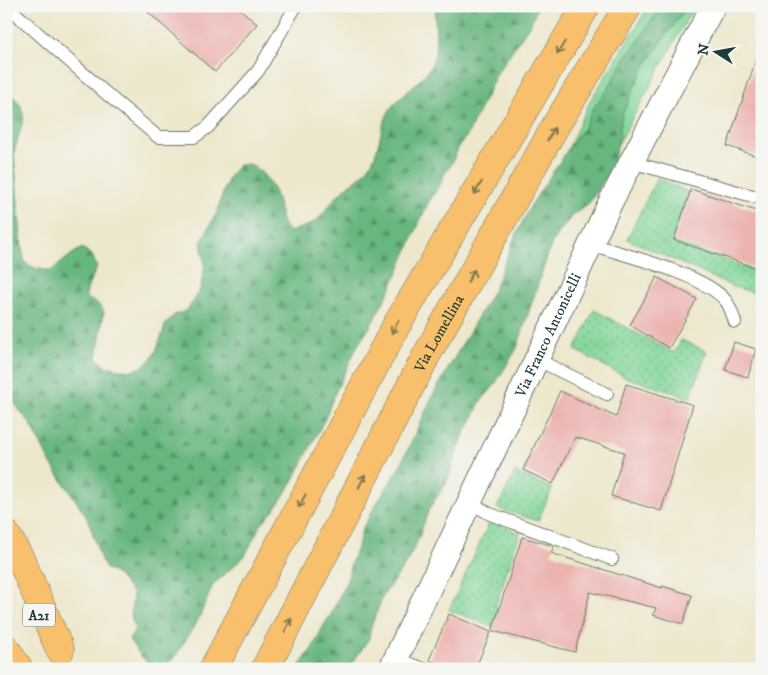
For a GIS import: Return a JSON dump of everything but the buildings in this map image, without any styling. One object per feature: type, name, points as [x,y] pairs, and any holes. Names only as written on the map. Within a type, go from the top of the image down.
[{"type":"main road","points":[[216,662],[396,326],[586,6]]},
{"type":"main road","name":"Via Lomellina","points":[[265,669],[426,356],[556,125],[628,6]]},
{"type":"main road","points":[[6,534],[22,562],[66,660]]},
{"type":"main road","name":"A21","points":[[6,562],[66,660]]},
{"type":"main road","points":[[6,648],[19,669]]},
{"type":"street","name":"Via Franco Antonicelli","points":[[393,664],[590,244],[713,6]]},
{"type":"lane","points":[[7,6],[158,137],[194,137],[208,127],[258,71],[296,6]]},
{"type":"lane","points":[[631,162],[756,198]]},
{"type":"lane","points":[[590,244],[681,273],[711,289],[727,301],[735,322]]},
{"type":"lane","points":[[536,359],[607,394]]},
{"type":"lane","points":[[469,502],[490,514],[612,559]]},
{"type":"lane","points":[[393,664],[424,669]]},
{"type":"green space","points":[[436,6],[541,6],[497,73],[467,136],[460,144],[440,186],[428,203],[391,288],[358,345],[334,395],[325,419],[293,481],[275,509],[260,526],[245,556],[213,585],[200,616],[174,659],[165,667],[152,664],[144,659],[129,639],[135,629],[131,617],[133,594],[118,575],[106,569],[85,514],[51,464],[30,423],[6,393],[6,87],[21,106],[24,118],[14,152],[22,249],[25,263],[35,268],[51,271],[82,248],[92,255],[97,267],[88,286],[86,298],[97,303],[104,311],[97,358],[105,366],[129,371],[140,368],[149,361],[156,351],[166,324],[174,315],[186,311],[194,301],[200,289],[205,265],[201,243],[217,212],[229,177],[238,165],[250,164],[268,180],[276,196],[282,221],[289,232],[314,222],[339,194],[369,167],[375,156],[387,114],[402,96],[421,79],[433,60],[436,46]]},
{"type":"green space","points":[[649,6],[661,6],[626,57],[606,92],[594,107],[583,129],[567,151],[590,101]]},
{"type":"green space","points":[[661,6],[687,6],[646,64],[632,92],[622,115],[612,168],[589,203],[571,217],[552,242],[517,348],[494,386],[480,402],[472,421],[465,431],[446,484],[429,509],[418,540],[407,562],[383,596],[371,627],[369,638],[349,669],[297,669],[313,647],[331,614],[348,578],[362,529],[400,466],[433,395],[494,289],[514,239],[531,205],[583,129],[594,107],[606,92],[626,57]]},
{"type":"green space","points":[[687,6],[694,6],[616,148],[622,115],[642,70]]},
{"type":"green space","points":[[657,178],[689,192],[671,241],[762,273],[762,295],[734,287],[627,239]]},
{"type":"green space","points":[[594,310],[674,353],[681,340],[707,351],[690,398],[625,377],[575,350]]},
{"type":"green space","points":[[515,472],[552,489],[538,521],[497,508]]},
{"type":"green space","points":[[490,521],[520,533],[495,608],[519,617],[511,634],[449,610]]}]
